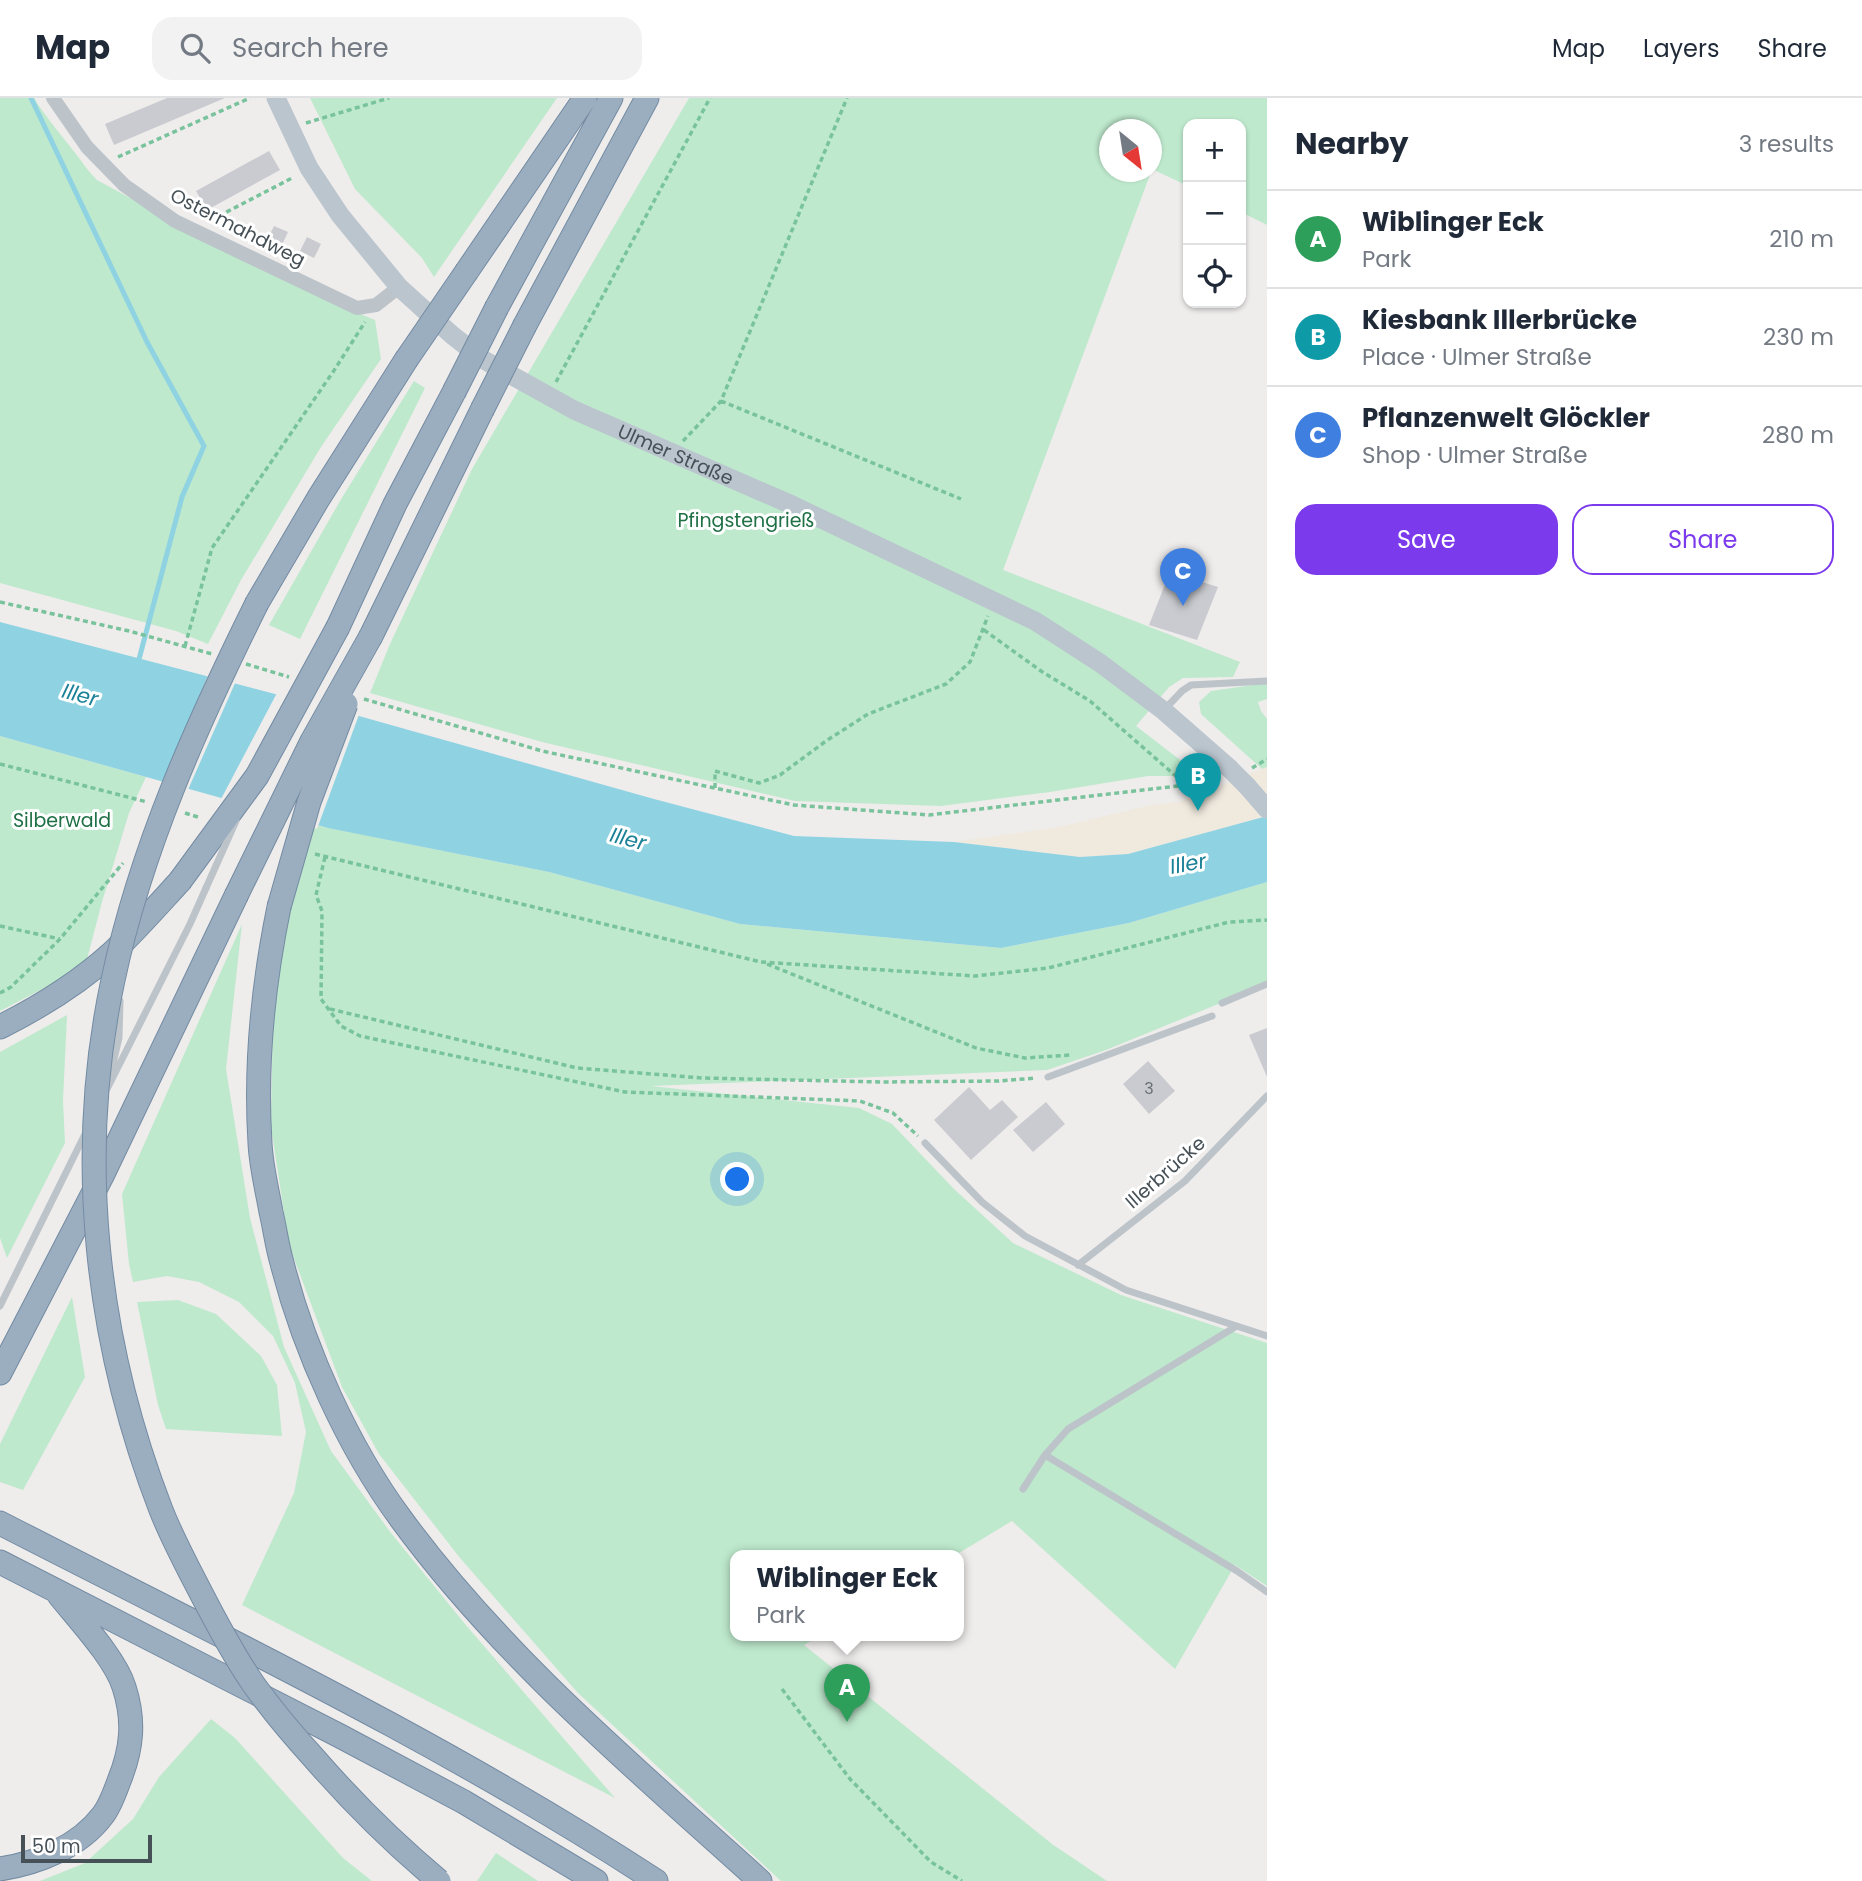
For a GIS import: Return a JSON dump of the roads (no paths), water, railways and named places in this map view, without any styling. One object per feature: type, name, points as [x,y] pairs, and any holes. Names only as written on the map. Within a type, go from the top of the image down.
[{"type":"highway","points":[[439,1881],[369,1819],[295,1736],[255,1686],[219,1627],[163,1514],[126,1407],[112,1346],[100,1265],[93,1159],[96,1097],[113,980],[133,901],[177,774],[223,671],[257,603],[318,499],[406,360],[585,98]]},
{"type":"highway","points":[[0,1027],[41,1005],[112,953],[180,881],[257,776],[338,627],[395,505],[497,307],[611,98]]},
{"type":"highway","points":[[0,1373],[102,1176],[312,741],[371,636],[482,410],[647,98]]},
{"type":"highway","points":[[371,636],[309,802],[279,907],[265,984],[258,1072],[260,1146],[281,1261],[293,1303],[310,1353],[365,1465],[401,1519],[471,1606],[522,1661],[593,1730],[760,1881]]},
{"type":"highway","points":[[0,1523],[414,1737],[597,1842],[656,1881]]},
{"type":"highway","points":[[0,1562],[453,1796],[596,1881]]},
{"type":"highway","points":[[0,1869],[47,1857],[69,1845],[95,1823],[103,1815],[116,1789],[126,1765],[132,1739],[124,1686],[112,1663],[55,1589]]},
{"type":"main road","name":"Ulmer Straße","points":[[276,98],[309,168],[340,215],[399,288],[484,360],[574,410],[792,505],[1034,621],[1100,663],[1164,710],[1229,768],[1267,809]]},
{"type":"street","name":"Ostermahdweg","points":[[53,98],[87,147],[103,164],[124,185],[175,221],[357,308],[376,305],[399,288]]},
{"type":"lane","points":[[1164,710],[1191,685],[1267,681]]},
{"type":"lane","points":[[0,1306],[190,924],[257,776]]},
{"type":"lane","points":[[131,950],[138,926]]},
{"type":"lane","points":[[1222,1003],[1267,984]]},
{"type":"lane","points":[[104,1097],[119,1038],[121,987]]},
{"type":"lane","points":[[1048,1077],[1212,1016]]},
{"type":"lane","name":"Illerbrücke","points":[[1078,1265],[1185,1181],[1267,1096]]},
{"type":"lane","points":[[925,1143],[982,1202],[1025,1236],[1125,1290],[1267,1336]]},
{"type":"lane","points":[[1023,1489],[1045,1455],[1068,1429],[1234,1327]]},
{"type":"lane","points":[[1045,1455],[1237,1571],[1267,1592]]},
{"type":"water","name":"Iller","points":[[0,622],[359,716],[794,836],[954,842],[1080,857],[1128,854],[1267,816],[1267,882],[1129,923],[1001,948],[740,924],[549,872],[328,828],[0,736]]},
{"type":"waterway","points":[[31,98],[147,342],[204,446],[182,497],[138,663]]},
{"type":"place","name":"Pflanzenwelt Glöckler","points":[[1183,606]]},
{"type":"place","name":"Kiesbank Illerbrücke","points":[[1198,811]]},
{"type":"place","name":"Wiblinger Eck","points":[[847,1722]]},
{"type":"park label","name":"Pfingstengrieß","points":[[746,520]]},
{"type":"park label","name":"Silberwald","points":[[62,820]]}]
